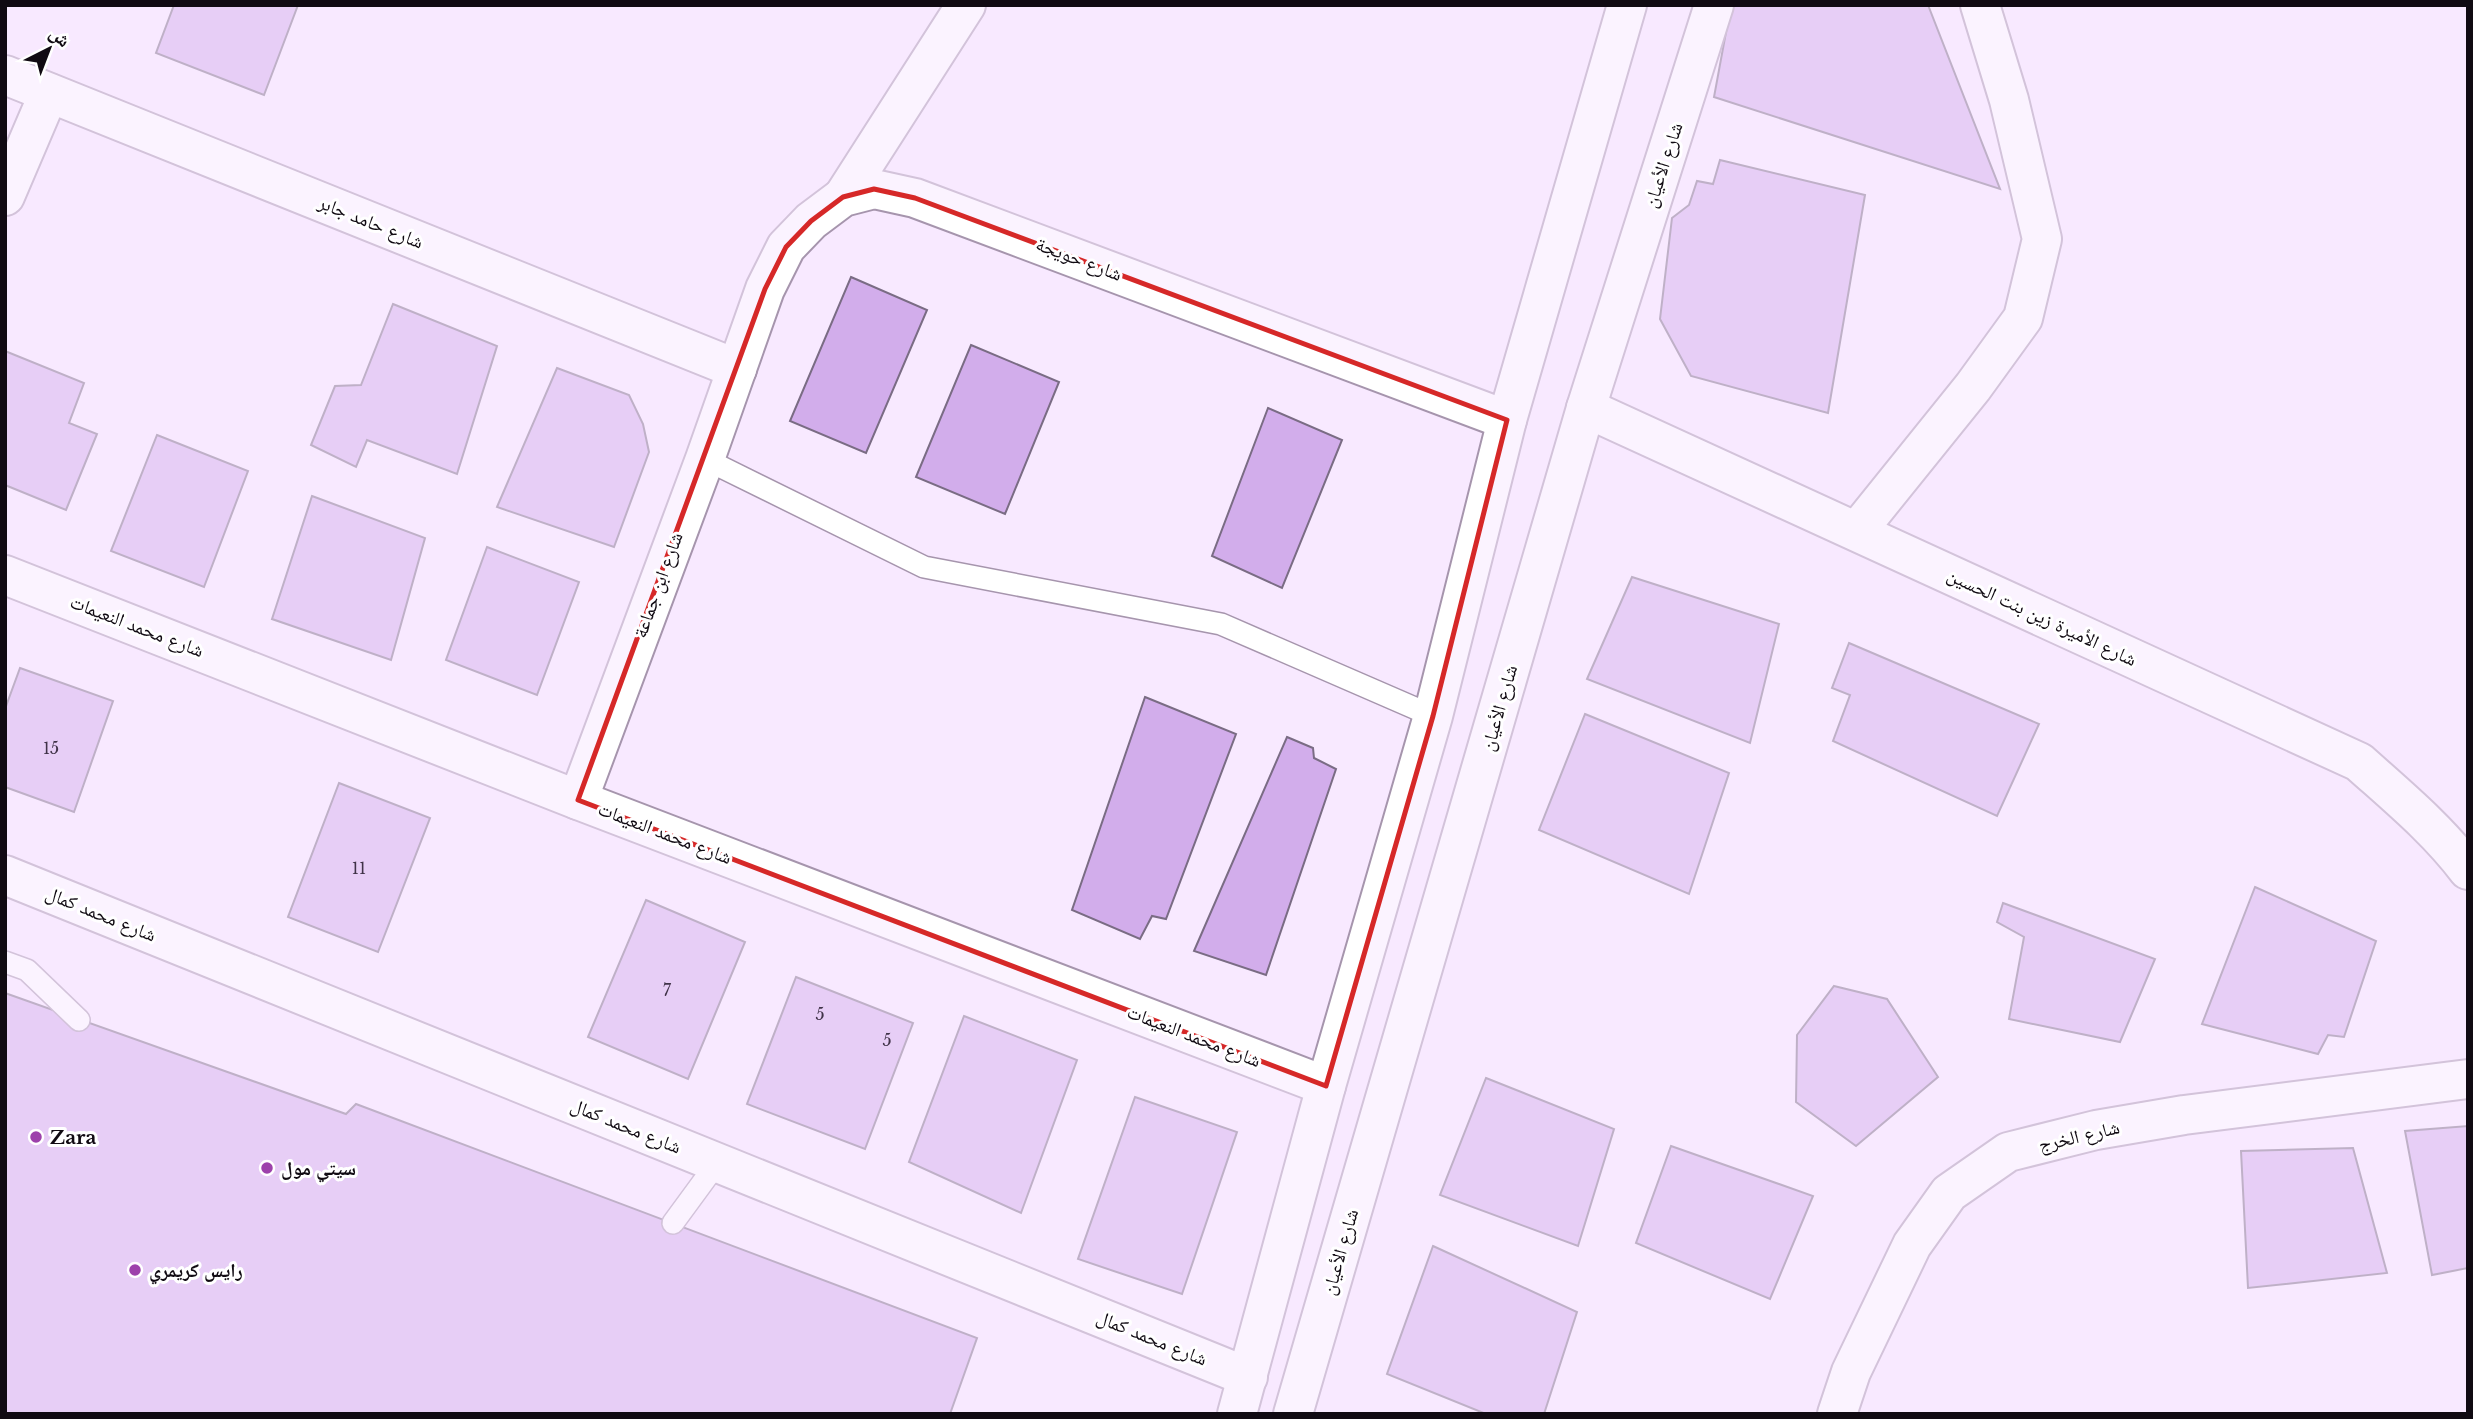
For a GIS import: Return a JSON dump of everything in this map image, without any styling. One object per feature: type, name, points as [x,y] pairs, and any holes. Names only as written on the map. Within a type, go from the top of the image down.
[{"type":"street","points":[[843,197],[966,5]]},
{"type":"street","points":[[1237,1414],[1326,1086],[1433,716],[1507,421],[1627,5]]},
{"type":"street","name":"شارع الأعيان","points":[[1293,1414],[1586,408],[1714,5]]},
{"type":"street","points":[[1857,531],[1973,387],[2023,318],[2042,239],[2008,100],[1980,5]]},
{"type":"street","name":"شارع حامد جابر","points":[[5,75],[737,369]]},
{"type":"street","points":[[5,196],[49,93]]},
{"type":"street","name":"شارع حويجة","points":[[737,369],[765,289],[786,247],[811,221],[843,197],[874,189],[915,198],[1507,421]]},
{"type":"street","name":"شارع ابن جماعة","points":[[579,800],[737,369]]},
{"type":"street","name":"شارع الأميرة زين بنت الحسين","points":[[1586,408],[2359,762],[2421,817],[2450,846],[2468,870]]},
{"type":"street","name":"شارع محمد النعيمات","points":[[5,575],[579,800],[1326,1086]]},
{"type":"street","name":"شارع محمد كمال","points":[[5,875],[1248,1377]]},
{"type":"street","name":"شارع الخرج","points":[[1837,1414],[1851,1372],[1912,1245],[1949,1194],[2008,1153],[2096,1130],[2171,1117],[2468,1079]]},
{"type":"lane","points":[[705,459],[924,567],[1221,624],[1433,716]]},
{"type":"lane","points":[[5,962],[27,970],[79,1020]]},
{"type":"lane","points":[[673,1223],[717,1163]]},
{"type":"highlighted area","points":[[874,189],[915,198],[1507,420],[1433,716],[1326,1086],[578,800],[765,289],[786,247],[811,221],[843,197]]},
{"type":"building","points":[[174,5],[298,5],[264,95],[156,53]]},
{"type":"building","points":[[1731,5],[1928,5],[2000,189],[1714,97]]},
{"type":"building","points":[[1720,160],[1865,195],[1828,413],[1691,376],[1660,319],[1672,218],[1689,205],[1697,181],[1713,184]]},
{"type":"building","points":[[851,277],[927,310],[866,453],[790,421]]},
{"type":"building","points":[[393,304],[497,346],[457,474],[367,440],[356,467],[311,445],[335,386],[361,385]]},
{"type":"building","points":[[971,345],[1059,382],[1005,514],[916,477]]},
{"type":"building","points":[[5,351],[84,383],[69,423],[97,434],[66,510],[5,485]]},
{"type":"building","points":[[557,368],[629,395],[643,424],[649,452],[614,547],[497,507]]},
{"type":"building","points":[[1268,408],[1342,440],[1282,588],[1212,556]]},
{"type":"building","points":[[157,435],[248,471],[204,587],[111,551]]},
{"type":"building","points":[[312,496],[425,538],[391,660],[272,619]]},
{"type":"building","points":[[487,547],[579,582],[537,695],[446,660]]},
{"type":"building","points":[[1632,577],[1779,624],[1750,743],[1587,679]]},
{"type":"building","points":[[1849,643],[2039,724],[1997,816],[1833,741],[1850,695],[1832,688]]},
{"type":"building","points":[[20,668],[113,701],[74,812],[5,787],[5,709]]},
{"type":"building","points":[[1145,697],[1236,734],[1166,919],[1152,916],[1140,939],[1072,910]]},
{"type":"building","points":[[1585,714],[1729,773],[1689,894],[1539,830]]},
{"type":"building","points":[[1287,737],[1313,748],[1314,758],[1336,769],[1266,975],[1194,951]]},
{"type":"building","points":[[339,783],[430,818],[378,952],[288,917]]},
{"type":"building","points":[[2255,887],[2376,941],[2344,1037],[2328,1035],[2318,1054],[2202,1024]]},
{"type":"building","points":[[646,900],[745,942],[688,1079],[588,1037]]},
{"type":"building","points":[[2003,903],[2155,959],[2120,1042],[2009,1019],[2024,937],[1997,922]]},
{"type":"building","points":[[796,977],[913,1023],[865,1149],[747,1104]]},
{"type":"building","points":[[1834,986],[1887,999],[1938,1077],[1856,1146],[1796,1102],[1797,1035]]},
{"type":"building","name":"سيتي مول","points":[[5,993],[346,1114],[356,1104],[977,1338],[950,1414],[5,1414]]},
{"type":"building","points":[[964,1016],[1077,1060],[1021,1213],[909,1162]]},
{"type":"building","points":[[1486,1078],[1614,1129],[1578,1246],[1440,1195]]},
{"type":"building","points":[[1135,1097],[1237,1132],[1182,1294],[1078,1259]]},
{"type":"building","points":[[2468,1126],[2468,1268],[2432,1275],[2405,1131]]},
{"type":"building","points":[[1671,1146],[1813,1196],[1770,1299],[1636,1243]]},
{"type":"building","points":[[2353,1148],[2387,1273],[2248,1288],[2241,1151]]},
{"type":"building","points":[[1433,1246],[1577,1312],[1544,1414],[1486,1414],[1387,1374]]},
{"type":"place","name":"Zara","points":[[36,1137]]},
{"type":"place","name":"سيتي مول","points":[[267,1168]]},
{"type":"place","name":"رايس كريمري","points":[[135,1270]]}]
